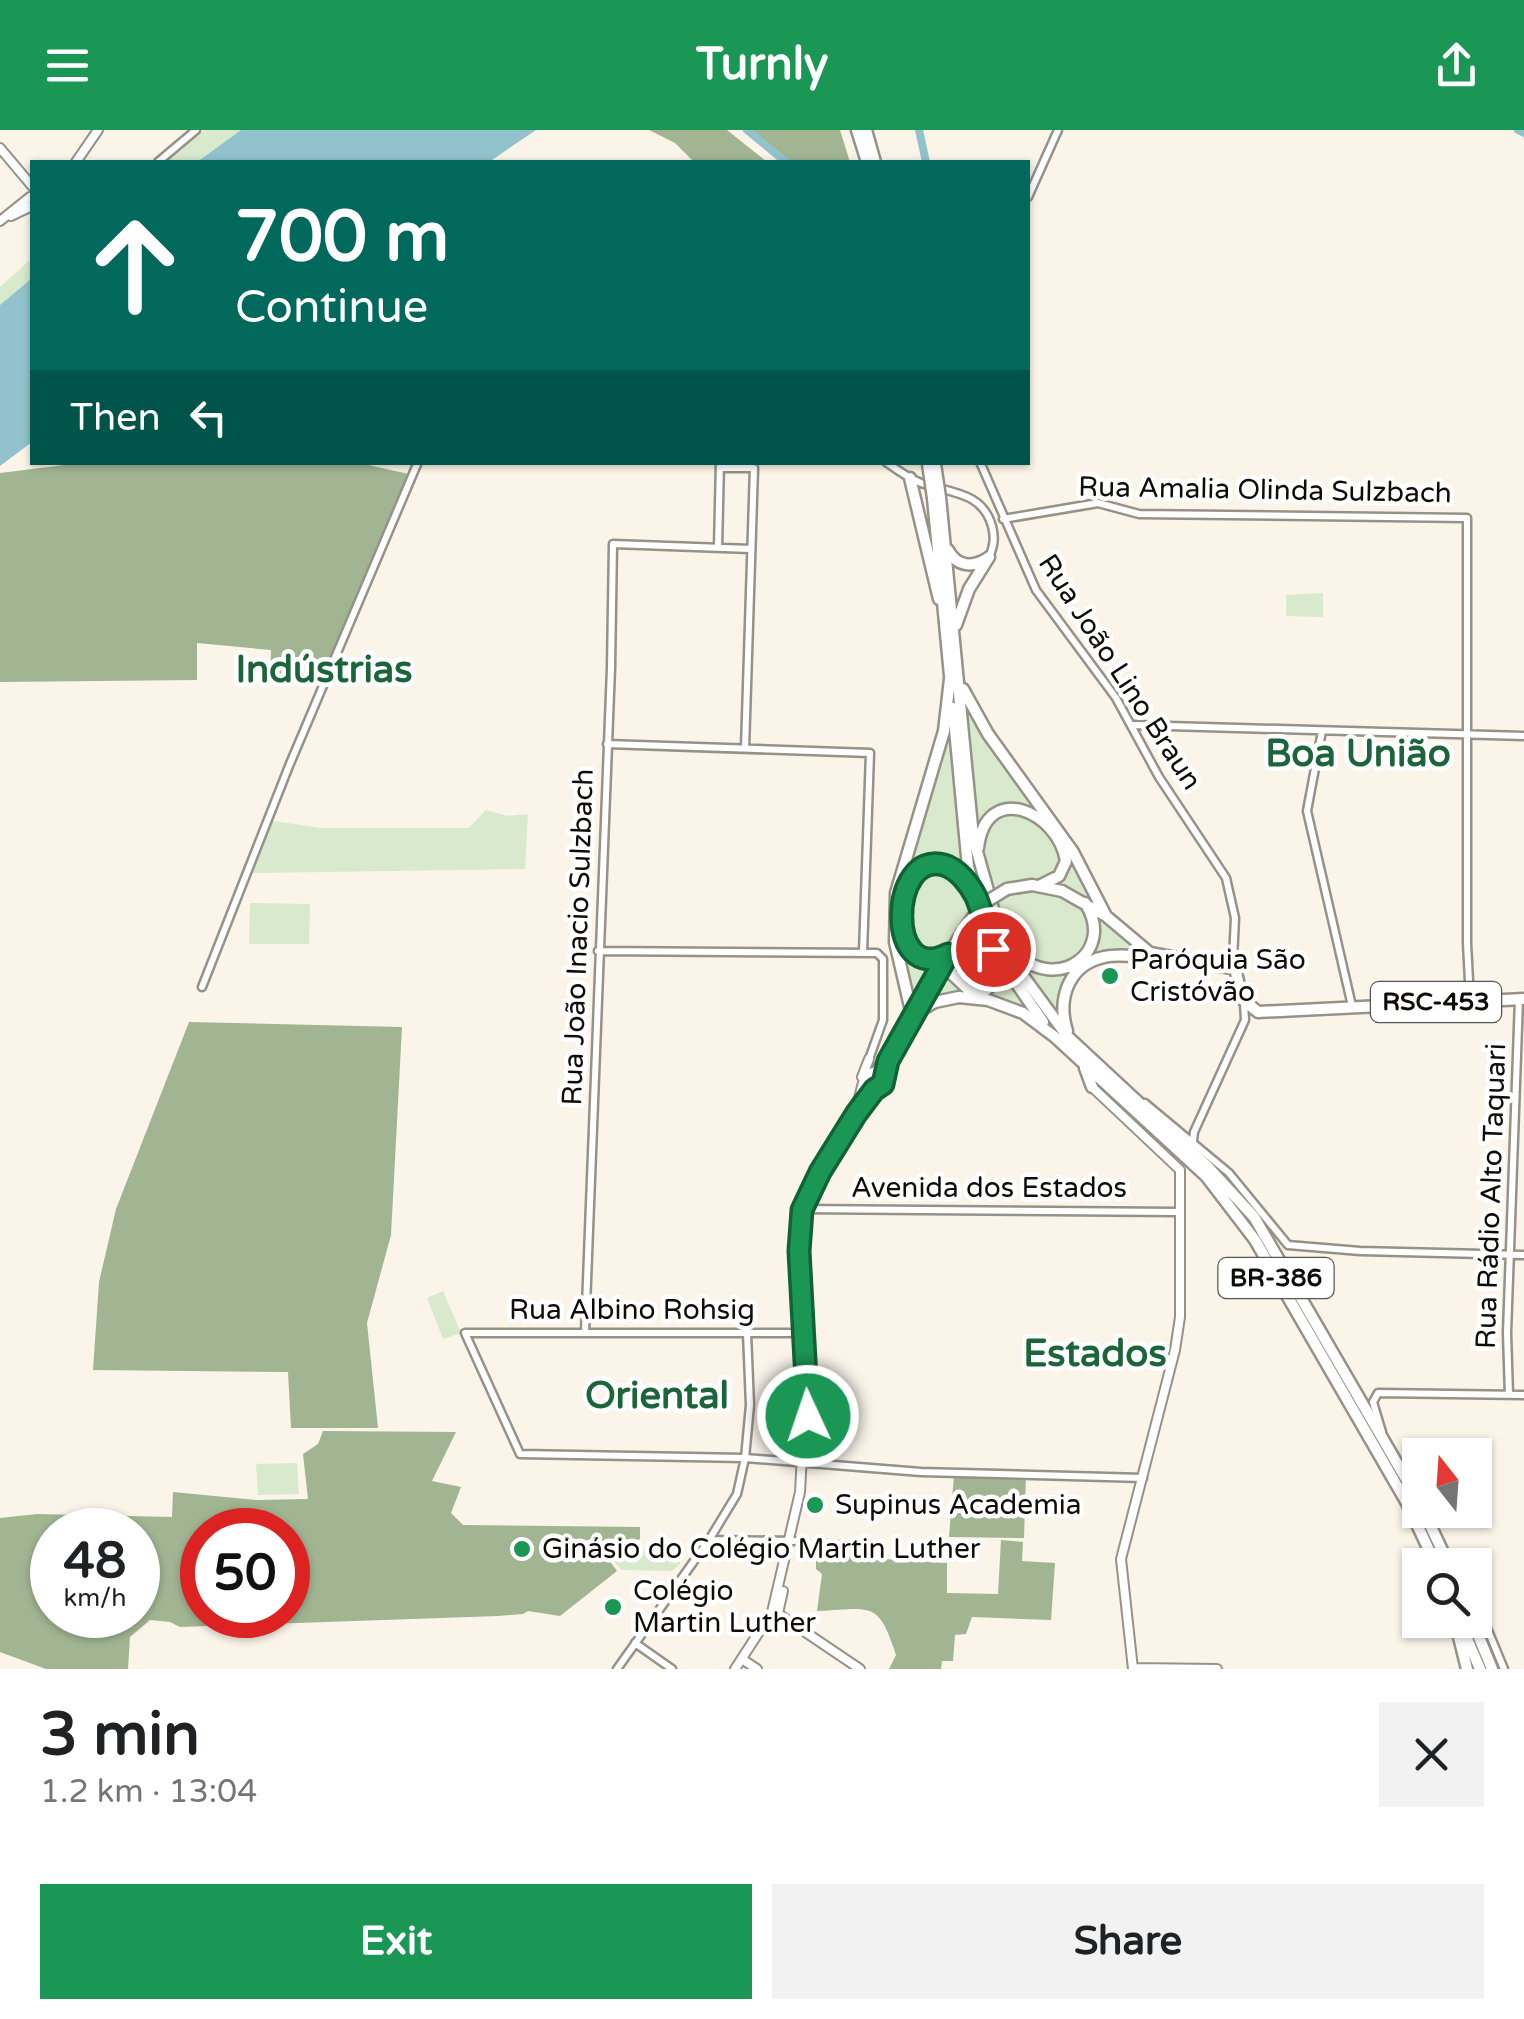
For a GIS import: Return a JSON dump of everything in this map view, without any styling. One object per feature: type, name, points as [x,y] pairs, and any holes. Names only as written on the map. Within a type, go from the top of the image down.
[{"type":"highway","points":[[857,130],[866,160]]},
{"type":"highway","points":[[869,130],[875,160]]},
{"type":"highway","name":"BR-386","points":[[931,465],[976,859],[1006,943],[1034,992],[1068,1037],[1207,1166],[1254,1217],[1402,1471]]},
{"type":"highway","points":[[910,478],[950,627]]},
{"type":"highway","name":"BR-386","points":[[936,498],[947,547],[950,627]]},
{"type":"highway","points":[[915,527],[926,538]]},
{"type":"highway","points":[[947,547],[956,561],[968,565],[980,564],[989,557]]},
{"type":"highway","points":[[950,627],[989,557]]},
{"type":"highway","points":[[955,678],[970,706],[1073,852],[1106,916]]},
{"type":"highway","points":[[955,678],[944,731],[896,893],[895,942],[912,1016],[946,998],[988,1000],[1023,1013],[1055,1037]]},
{"type":"highway","name":"BR-386","points":[[955,678],[964,837],[975,896],[993,949],[1055,1037],[1206,1176],[1254,1240],[1407,1503],[1428,1548]]},
{"type":"highway","points":[[976,859],[980,833],[990,817],[1006,809],[1028,810],[1050,829],[1066,854],[1062,872],[1041,886]]},
{"type":"highway","points":[[975,896],[961,876],[946,866],[929,864],[910,878],[903,921],[909,949],[927,960],[948,954],[981,905],[1007,889],[1041,886],[1085,902],[1140,948],[1161,958]]},
{"type":"highway","points":[[1006,943],[1036,969],[1053,972],[1071,966],[1084,956],[1094,933],[1085,902]]},
{"type":"highway","points":[[948,954],[956,979],[970,991],[981,992],[997,980],[993,949]]},
{"type":"highway","points":[[1068,1037],[1062,1004],[1076,972],[1104,956],[1232,963]]},
{"type":"highway","points":[[1190,960],[1232,963]]},
{"type":"highway","points":[[1232,963],[1243,999],[1258,1012]]},
{"type":"highway","name":"RSC-453","points":[[1258,1012],[1522,999]]},
{"type":"highway","points":[[1082,1063],[1092,1087]]},
{"type":"highway","points":[[1180,1170],[1206,1176]]},
{"type":"highway","points":[[1241,1191],[1254,1217]]},
{"type":"highway","points":[[1459,1638],[1462,1665]]},
{"type":"highway","points":[[1465,1638],[1480,1669]]},
{"type":"highway","points":[[1480,1638],[1492,1669]]},
{"type":"highway","points":[[1483,1646],[1484,1638]]},
{"type":"main road","points":[[77,160],[95,132]]},
{"type":"main road","points":[[0,148],[30,182]]},
{"type":"main road","points":[[1,220],[30,201]]},
{"type":"main road","points":[[757,1669],[741,1665],[775,1613],[804,1464],[808,1390],[800,1209],[871,1078],[948,954]]},
{"type":"main road","points":[[804,1464],[794,1251],[800,1209],[874,1090],[883,1084],[863,1070],[870,1057]]},
{"type":"main road","points":[[871,1078],[874,1090]]},
{"type":"main road","points":[[1092,1087],[1180,1170],[1176,1350],[1122,1559],[1133,1669],[1216,1669]]},
{"type":"main road","points":[[775,1613],[860,1669]]},
{"type":"street","points":[[160,160],[196,130]]},
{"type":"street","points":[[1030,193],[1058,130]]},
{"type":"street","points":[[202,987],[295,752],[417,465]]},
{"type":"street","points":[[745,748],[754,468],[720,465],[718,548],[751,549]]},
{"type":"street","points":[[890,465],[910,478],[963,494],[979,504],[989,518],[994,539],[989,557]]},
{"type":"street","name":"Rua João Lino Braun","points":[[981,465],[1036,590],[1133,725],[1159,776],[1226,878],[1236,918],[1232,963]]},
{"type":"street","name":"Rua Amalia Olinda Sulzbach","points":[[1003,519],[1098,503],[1140,514],[1467,518],[1468,736]]},
{"type":"street","name":"Rua João Inacio Sulzbach","points":[[586,1332],[612,544],[718,548]]},
{"type":"street","points":[[1133,725],[1524,736]]},
{"type":"street","points":[[1322,731],[1307,811],[1352,1006]]},
{"type":"street","points":[[1468,736],[1470,1000]]},
{"type":"street","points":[[606,744],[870,753],[864,952]]},
{"type":"street","points":[[598,952],[877,953],[883,959],[883,1020],[870,1057],[871,1078]]},
{"type":"street","points":[[1192,1137],[1245,1020],[1243,999]]},
{"type":"street","name":"Rua Rádio Alto Taquari","points":[[1509,1395],[1507,1332],[1522,999]]},
{"type":"street","points":[[1245,1020],[1258,1012]]},
{"type":"street","points":[[1134,1099],[1192,1137],[1229,1174],[1288,1245],[1524,1255]]},
{"type":"street","name":"Avenida dos Estados","points":[[800,1209],[1178,1212]]},
{"type":"street","name":"Rua Albino Rohsig","points":[[745,1458],[520,1454],[465,1332],[799,1333]]},
{"type":"street","points":[[618,1669],[737,1494],[750,1404],[747,1333]]},
{"type":"street","points":[[1383,1437],[1373,1397],[1378,1393],[1524,1395]]},
{"type":"street","points":[[745,1458],[921,1472],[1142,1478]]},
{"type":"street","points":[[709,1540],[792,1541]]},
{"type":"street","points":[[1491,1638],[1504,1669]]},
{"type":"street","points":[[636,1643],[672,1669]]},
{"type":"green space","points":[[204,130],[241,130],[200,160],[168,160]]},
{"type":"green space","points":[[649,130],[727,130],[764,160],[692,160],[675,143]]},
{"type":"green space","points":[[750,130],[840,130],[849,160],[785,160]]},
{"type":"green space","points":[[30,260],[30,280],[0,305],[0,287]]},
{"type":"green space","points":[[65,465],[368,465],[413,475],[325,683],[270,681],[271,650],[197,643],[197,680],[0,682],[0,473]]},
{"type":"green space","points":[[1323,593],[1323,617],[1286,616],[1286,595]]},
{"type":"green space","points":[[963,699],[1070,849],[1100,909],[1049,885],[1066,868],[1048,823],[1032,809],[1006,805],[975,841]]},
{"type":"green space","points":[[951,708],[970,883],[952,865],[911,873],[902,937],[910,952],[936,964],[913,1003],[897,941],[903,876]]},
{"type":"green space","points":[[486,810],[508,816],[528,814],[525,869],[251,873],[273,821],[320,828],[469,828]]},
{"type":"green space","points":[[1006,812],[1033,815],[1064,855],[1061,871],[1046,879],[991,887],[982,865],[981,846],[990,828]]},
{"type":"green space","points":[[934,866],[960,878],[972,903],[948,943],[933,957],[922,956],[907,939],[906,917],[912,887],[924,871]]},
{"type":"green space","points":[[1045,888],[1087,909],[1090,940],[1084,952],[1067,966],[1045,966],[1014,948],[994,898]]},
{"type":"green space","points":[[250,903],[310,904],[309,944],[249,944]]},
{"type":"green space","points":[[1093,910],[1141,955],[1110,954],[1072,972],[1064,1027],[1012,953],[1043,973],[1085,956]]},
{"type":"green space","points":[[977,919],[995,963],[996,977],[980,989],[962,982],[951,962]]},
{"type":"green space","points":[[947,962],[950,974],[981,993],[1001,969],[1045,1027],[971,996],[923,1005]]},
{"type":"green space","points":[[189,1022],[402,1027],[391,1235],[367,1323],[378,1428],[291,1428],[288,1372],[93,1370],[99,1282],[116,1209]]},
{"type":"green space","points":[[443,1291],[461,1333],[443,1339],[427,1298]]},
{"type":"green space","points":[[323,1431],[456,1432],[432,1481],[461,1487],[451,1513],[463,1525],[640,1527],[640,1539],[613,1552],[611,1563],[617,1571],[560,1616],[528,1611],[498,1616],[310,1623],[310,1508],[180,1508],[180,1627],[160,1621],[160,1517],[172,1517],[173,1492],[257,1500],[308,1499],[303,1454],[318,1444]]},
{"type":"green space","points":[[297,1463],[299,1494],[258,1495],[256,1464]]},
{"type":"green space","points":[[954,1475],[1026,1476],[1024,1538],[949,1537]]},
{"type":"green space","points":[[30,1515],[30,1638],[130,1638],[128,1669],[46,1669],[0,1652],[0,1518]]},
{"type":"green space","points":[[816,1538],[857,1541],[857,1553],[893,1560],[947,1563],[947,1593],[998,1594],[1001,1540],[1023,1542],[1022,1561],[1055,1563],[1051,1620],[972,1617],[966,1634],[955,1635],[953,1661],[942,1661],[941,1669],[889,1669],[896,1655],[877,1616],[861,1609],[817,1611],[822,1574],[816,1569]]},
{"type":"green space","points":[[625,1548],[674,1549],[679,1552],[680,1564],[672,1571],[622,1570],[613,1560]]},
{"type":"water","points":[[241,130],[536,130],[492,160],[200,160]]},
{"type":"water","points":[[30,280],[30,444],[0,466],[0,305]]},
{"type":"waterway","points":[[747,130],[784,160]]},
{"type":"waterway","points":[[919,130],[926,160]]},
{"type":"waterway","points":[[1518,130],[1524,133]]},
{"type":"place","name":"Paróquia São Cristóvão","points":[[1110,976]]},
{"type":"place","name":"Supinus Academia","points":[[815,1505]]},
{"type":"place","name":"Ginásio do Colégio Martin Luther","points":[[522,1549]]},
{"type":"place","name":"Colégio Martin Luther","points":[[613,1607]]},
{"type":"district","name":"Indústrias","points":[[324,670]]},
{"type":"district","name":"Boa União","points":[[1358,754]]},
{"type":"district","name":"Estados","points":[[1095,1354]]},
{"type":"district","name":"Oriental","points":[[657,1396]]},
{"type":"route","points":[[808,1416],[799,1251],[802,1210],[856,1114],[883,1084],[888,1061],[948,954],[927,960],[914,955],[906,942],[906,887],[914,872],[929,864],[939,864],[961,876],[975,896],[993,949]]}]
